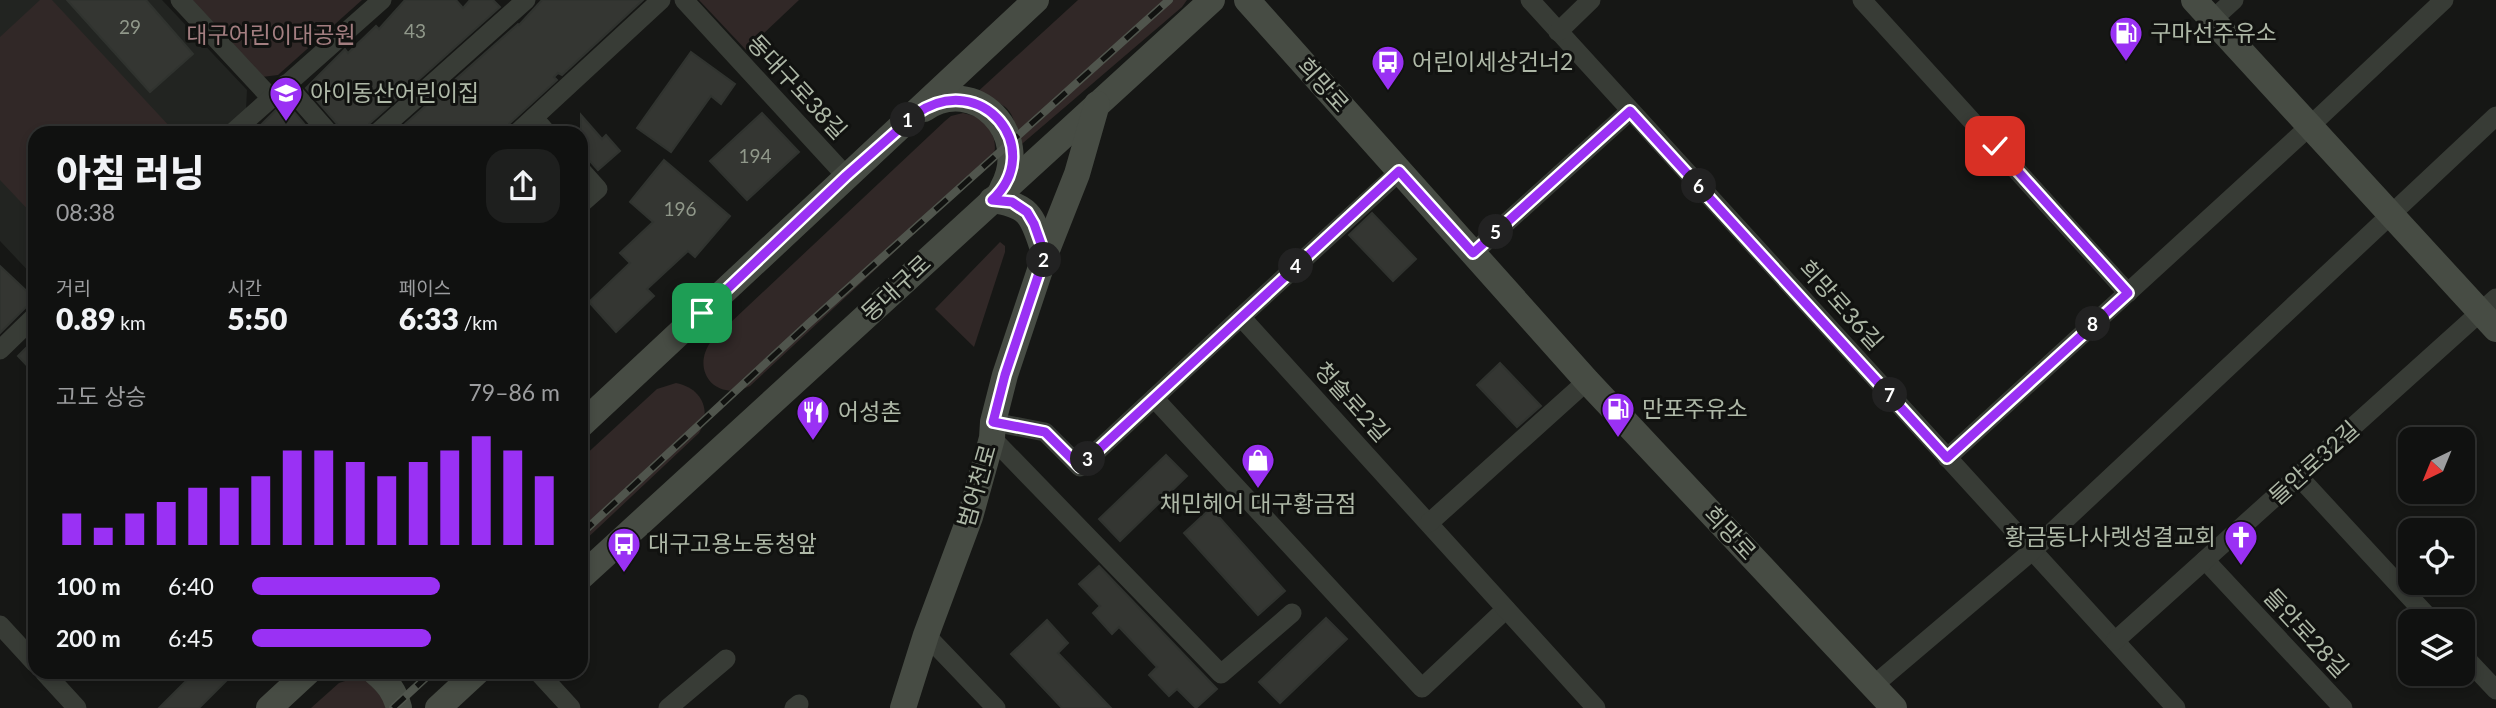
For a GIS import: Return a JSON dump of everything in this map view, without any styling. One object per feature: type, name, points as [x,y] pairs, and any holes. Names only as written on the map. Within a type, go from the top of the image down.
[{"type":"main road","points":[[588,419],[1035,0]]},
{"type":"main road","name":"동대구로","points":[[588,571],[1212,0]]},
{"type":"main road","name":"희망로","points":[[1247,0],[1587,381],[1894,708]]},
{"type":"main road","name":"들안로32길","points":[[2194,0],[2391,214],[2491,313]]},
{"type":"main road","points":[[904,124],[928,106],[943,100],[965,101],[987,109],[998,119],[1007,132],[1012,147],[1012,162],[1009,177],[996,195],[1027,212],[1045,255]]},
{"type":"main road","name":"범어천로","points":[[903,708],[926,635],[970,517],[1005,375],[1045,255],[1077,174],[1097,103]]},
{"type":"main road","points":[[269,708],[300,679]]},
{"type":"main road","points":[[384,679],[394,693],[399,708]]},
{"type":"main road","points":[[438,708],[469,679]]},
{"type":"street","points":[[180,0],[279,91],[322,126]]},
{"type":"street","points":[[240,126],[382,0]]},
{"type":"street","points":[[385,126],[526,0]]},
{"type":"street","points":[[525,126],[661,0]]},
{"type":"street","name":"동대구로38길","points":[[684,0],[846,176]]},
{"type":"street","points":[[1530,0],[1558,32],[1591,0]]},
{"type":"street","points":[[1862,0],[2128,293]]},
{"type":"street","points":[[2212,20],[2234,0]]},
{"type":"street","points":[[1947,458],[2444,0]]},
{"type":"street","name":"희망로36길","points":[[1558,32],[2176,708]]},
{"type":"street","points":[[1473,253],[1630,111]]},
{"type":"street","points":[[1874,685],[2032,551],[2496,116]]},
{"type":"street","points":[[534,118],[541,126]]},
{"type":"street","points":[[993,430],[1045,432],[1080,467],[1399,171]]},
{"type":"street","points":[[588,178],[598,189],[588,198]]},
{"type":"street","name":"들안로32길","points":[[2115,641],[2299,477],[2491,313]]},
{"type":"street","name":"청솔로2길","points":[[1241,317],[1596,708]]},
{"type":"street","points":[[0,350],[28,323]]},
{"type":"street","points":[[1429,523],[1587,381]]},
{"type":"street","points":[[1154,398],[1422,688],[1506,609]]},
{"type":"street","points":[[993,430],[1221,674],[1292,613]]},
{"type":"street","points":[[2299,477],[2421,609]]},
{"type":"street","name":"들안로28길","points":[[2206,561],[2343,708]]},
{"type":"street","points":[[0,625],[28,655]]},
{"type":"street","points":[[926,635],[996,708]]},
{"type":"street","points":[[668,708],[726,659]]},
{"type":"street","points":[[2475,668],[2496,690]]},
{"type":"street","points":[[50,679],[77,708]]},
{"type":"street","points":[[544,679],[571,708]]},
{"type":"shaded area","points":[[0,0],[162,0],[247,90],[246,110],[228,126],[28,126],[28,271],[0,241]]},
{"type":"green space","points":[[40,0],[52,0],[169,126],[28,126],[28,210],[0,180],[0,37]]},
{"type":"green space","name":"대구어린이대공원","points":[[191,0],[362,0],[278,75],[262,77]]},
{"type":"green space","points":[[699,0],[799,0],[746,50]]},
{"type":"green space","points":[[1078,0],[1187,0],[1016,149],[1015,126],[1009,110],[995,101],[973,96]]},
{"type":"green space","points":[[963,113],[986,119],[995,148],[988,165],[750,386],[726,390],[710,381],[703,362],[712,340],[945,121],[951,116]]},
{"type":"green space","points":[[1000,242],[1005,246],[1005,252],[974,347],[935,309]]},
{"type":"green space","points":[[676,383],[692,390],[702,402],[705,417],[703,425],[699,433],[588,537],[588,453],[657,389]]},
{"type":"green space","points":[[351,679],[366,679],[391,708],[311,708],[339,683]]},
{"type":"building","points":[[67,0],[146,0],[193,54],[150,92]]},
{"type":"building","points":[[405,0],[456,0],[463,8],[470,0],[493,0],[500,7],[368,126],[338,126],[306,88],[345,49],[348,53],[376,26],[379,29]]},
{"type":"building","points":[[542,0],[643,0],[562,75],[558,73],[554,77],[557,80],[508,126],[403,126],[518,24]]},
{"type":"building","points":[[691,52],[735,84],[721,104],[711,96],[671,152],[637,128]]},
{"type":"building","name":"아이동산어린이집","points":[[289,106],[306,126],[260,126],[277,109],[281,113]]},
{"type":"building","points":[[762,113],[799,152],[747,200],[710,161]]},
{"type":"building","points":[[581,115],[602,139],[606,135],[620,151],[598,170],[588,160],[588,126],[581,126]]},
{"type":"building","points":[[664,160],[730,216],[695,257],[688,251],[647,289],[654,296],[616,332],[589,302],[630,263],[620,253],[653,222],[630,202]]},
{"type":"building","points":[[1372,213],[1416,259],[1393,281],[1349,235]]},
{"type":"building","points":[[0,266],[28,292],[28,306],[0,333]]},
{"type":"building","points":[[28,346],[28,367],[18,356]]},
{"type":"building","points":[[1500,363],[1541,406],[1517,427],[1477,385]]},
{"type":"building","points":[[1166,455],[1187,476],[1120,541],[1099,519]]},
{"type":"building","points":[[1211,508],[1285,591],[1258,615],[1184,533]]},
{"type":"building","points":[[1099,566],[1217,689],[1196,708],[1177,689],[1169,696],[1149,675],[1157,667],[1119,627],[1112,634],[1093,613],[1100,606],[1079,584]]},
{"type":"building","points":[[1326,618],[1347,639],[1280,703],[1259,682]]},
{"type":"building","points":[[1047,620],[1068,643],[1058,653],[1111,708],[1062,708],[1011,654]]},
{"type":"building","points":[[188,679],[228,679],[199,708],[159,708]]},
{"type":"railway","points":[[588,528],[808,324],[1169,0]]},
{"type":"railway","points":[[393,708],[424,679]]},
{"type":"place","name":"구마선주유소","points":[[2126,63]]},
{"type":"place","name":"어린이세상건너2","points":[[1388,92]]},
{"type":"place","name":"아이동산어린이집","points":[[286,123]]},
{"type":"place","name":"만포주유소","points":[[1618,439]]},
{"type":"place","name":"어성촌","points":[[813,442]]},
{"type":"place","name":"채민헤어 대구황금점","points":[[1258,490]]},
{"type":"place","name":"황금동나사렛성결교회","points":[[2241,567]]},
{"type":"place","name":"대구고용노동청앞","points":[[624,574]]},
{"type":"route","points":[[702,313],[846,176],[916,114],[943,100],[973,102],[998,119],[1007,132],[1012,147],[1009,177],[992,200],[1012,202],[1027,212],[1045,255],[1005,375],[993,422],[1045,432],[1080,467],[1399,171],[1473,253],[1630,111],[1947,458],[2128,293],[1995,146]]}]
